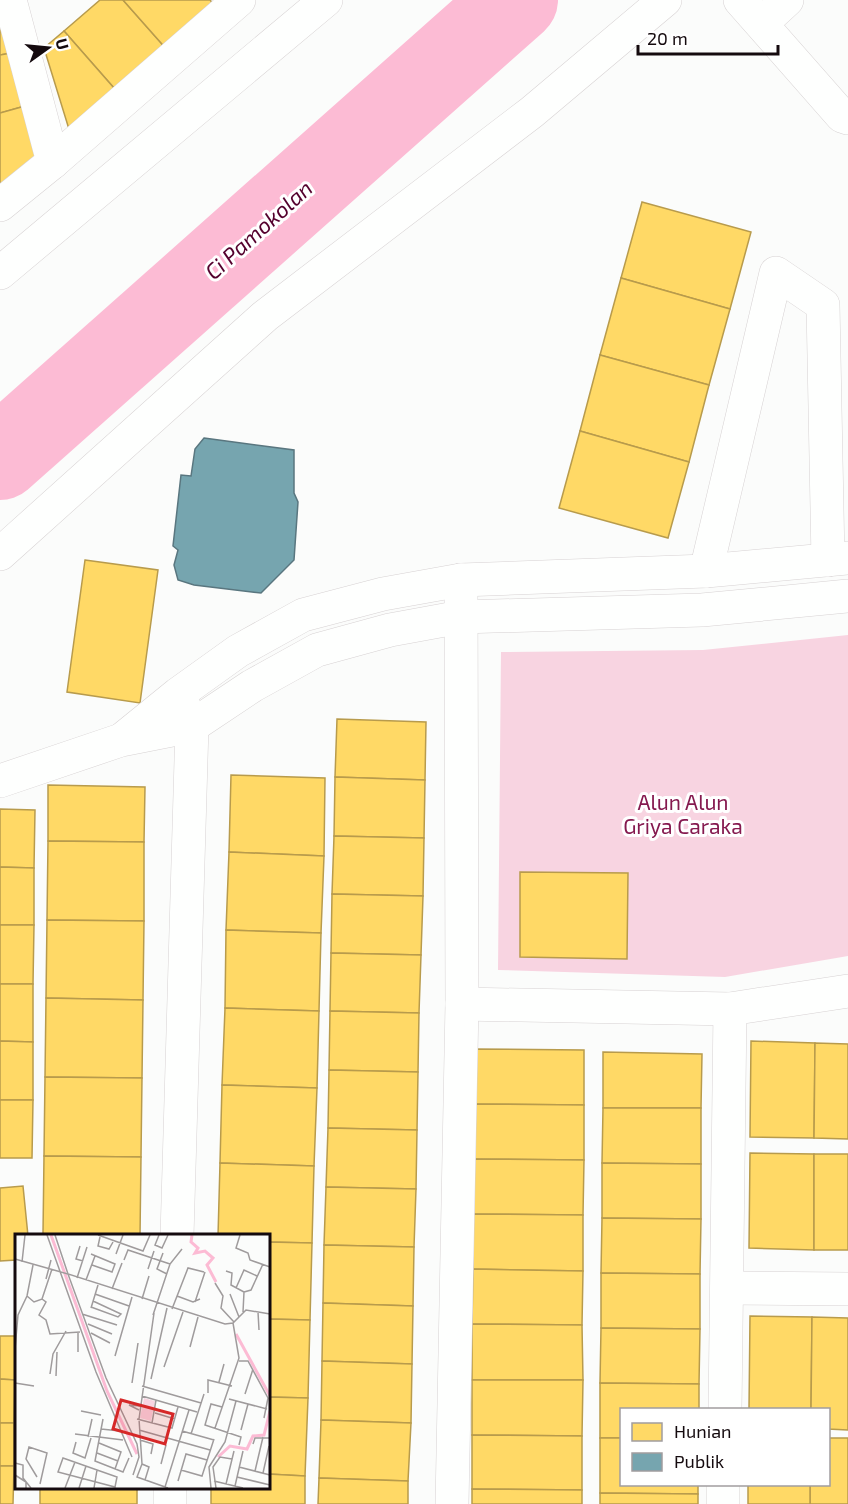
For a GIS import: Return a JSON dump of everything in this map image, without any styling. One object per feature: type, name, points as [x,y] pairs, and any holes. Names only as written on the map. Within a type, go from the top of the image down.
[{"type":"street","points":[[10,0],[53,162]]},
{"type":"street","points":[[0,205],[53,162],[238,0]]},
{"type":"street","points":[[0,273],[326,0]]},
{"type":"street","points":[[0,554],[265,316],[532,112],[665,0]]},
{"type":"street","points":[[788,0],[751,12],[842,116],[848,118]]},
{"type":"street","points":[[121,740],[178,694],[238,651],[303,615],[383,594],[461,580],[706,571],[838,559],[823,305],[776,273],[706,571]]},
{"type":"street","points":[[452,1504],[462,1004],[461,580]]},
{"type":"street","points":[[0,781],[121,740],[192,726],[252,686],[317,650],[390,630],[461,617],[702,610],[848,596]]},
{"type":"street","points":[[177,1234],[192,726],[178,694]]},
{"type":"street","points":[[462,1004],[730,1010],[848,991]]},
{"type":"street","points":[[725,1408],[730,1010]]},
{"type":"street","points":[[727,1288],[848,1289]]},
{"type":"street","points":[[723,1486],[723,1504]]},
{"type":"green space","name":"Alun Alun Griya Caraka","points":[[848,635],[848,956],[725,977],[498,970],[501,652],[703,650]]},
{"type":"building: Hunian","points":[[100,0],[123,0],[169,52],[121,96],[64,31]]},
{"type":"building: Hunian","points":[[123,0],[210,0],[218,9],[169,52]]},
{"type":"building: Hunian","points":[[0,11],[11,53],[0,55]]},
{"type":"building: Hunian","points":[[64,31],[121,96],[72,139],[44,48]]},
{"type":"building: Hunian","points":[[11,53],[25,106],[0,113],[0,55]]},
{"type":"building: Hunian","points":[[25,106],[40,162],[0,195],[0,113]]},
{"type":"building: Hunian","points":[[642,202],[751,232],[730,309],[621,278]]},
{"type":"building: Hunian","points":[[621,278],[730,309],[709,385],[600,355]]},
{"type":"building: Hunian","points":[[600,355],[709,385],[689,462],[580,431]]},
{"type":"building: Hunian","points":[[580,431],[689,462],[668,538],[559,508]]},
{"type":"building: Hunian","points":[[85,560],[158,570],[140,703],[67,692]]},
{"type":"building: Hunian","points":[[337,719],[426,722],[425,780],[335,777]]},
{"type":"building: Hunian","points":[[231,775],[325,778],[324,856],[229,852]]},
{"type":"building: Hunian","points":[[335,777],[425,780],[424,838],[334,836]]},
{"type":"building: Hunian","points":[[48,785],[145,787],[144,842],[48,841]]},
{"type":"building: Hunian","points":[[0,809],[35,810],[34,868],[0,867]]},
{"type":"building: Hunian","points":[[334,836],[424,838],[423,896],[332,894]]},
{"type":"building: Hunian","points":[[48,841],[144,842],[144,921],[47,920]]},
{"type":"building: Hunian","points":[[229,852],[324,856],[321,933],[226,930]]},
{"type":"building: Hunian","points":[[0,867],[34,868],[34,925],[0,925]]},
{"type":"building: Hunian","points":[[520,872],[628,873],[627,959],[520,957]]},
{"type":"building: Hunian","points":[[332,894],[423,896],[421,955],[331,953]]},
{"type":"building: Hunian","points":[[47,920],[144,921],[143,1000],[46,998]]},
{"type":"building: Hunian","points":[[0,925],[34,925],[33,984],[0,984]]},
{"type":"building: Hunian","points":[[226,930],[321,933],[319,1011],[225,1008]]},
{"type":"building: Hunian","points":[[331,953],[421,955],[419,1013],[330,1011]]},
{"type":"building: Hunian","points":[[0,984],[33,984],[33,1042],[0,1041]]},
{"type":"building: Hunian","points":[[46,998],[143,1000],[142,1078],[45,1077]]},
{"type":"building: Hunian","points":[[225,1008],[319,1011],[317,1088],[222,1085]]},
{"type":"building: Hunian","points":[[330,1011],[419,1013],[418,1072],[329,1070]]},
{"type":"building: Hunian","points":[[0,1041],[33,1042],[33,1100],[0,1100]]},
{"type":"building: Hunian","points":[[751,1041],[815,1043],[814,1138],[750,1137]]},
{"type":"building: Hunian","points":[[815,1043],[848,1044],[848,1139],[814,1138]]},
{"type":"building: Hunian","points":[[474,1049],[584,1050],[584,1105],[473,1104]]},
{"type":"building: Hunian","points":[[603,1052],[702,1054],[701,1108],[603,1108]]},
{"type":"building: Hunian","points":[[329,1070],[418,1072],[417,1130],[328,1128]]},
{"type":"building: Hunian","points":[[45,1077],[142,1078],[141,1157],[44,1156]]},
{"type":"building: Hunian","points":[[222,1085],[317,1088],[314,1166],[220,1163]]},
{"type":"building: Hunian","points":[[0,1100],[33,1100],[32,1158],[0,1158]]},
{"type":"building: Hunian","points":[[473,1104],[584,1105],[584,1160],[474,1159]]},
{"type":"building: Hunian","points":[[603,1108],[701,1108],[701,1164],[602,1163]]},
{"type":"building: Hunian","points":[[328,1128],[417,1130],[416,1189],[326,1187]]},
{"type":"building: Hunian","points":[[750,1153],[814,1154],[814,1250],[749,1248]]},
{"type":"building: Hunian","points":[[814,1154],[848,1154],[848,1250],[814,1250]]},
{"type":"building: Hunian","points":[[44,1156],[141,1157],[140,1234],[43,1234]]},
{"type":"building: Hunian","points":[[474,1159],[584,1160],[583,1215],[473,1214]]},
{"type":"building: Hunian","points":[[220,1163],[314,1166],[312,1243],[270,1242],[270,1234],[218,1234]]},
{"type":"building: Hunian","points":[[602,1163],[701,1164],[701,1219],[602,1218]]},
{"type":"building: Hunian","points":[[23,1186],[28,1234],[15,1234],[15,1260],[0,1261],[0,1188]]},
{"type":"building: Hunian","points":[[326,1187],[416,1189],[414,1247],[324,1245]]},
{"type":"building: Hunian","points":[[473,1214],[583,1215],[583,1271],[473,1269]]},
{"type":"building: Hunian","points":[[602,1218],[701,1219],[700,1274],[601,1273]]},
{"type":"building: Hunian","points":[[270,1242],[312,1243],[310,1320],[270,1319]]},
{"type":"building: Hunian","points":[[324,1245],[414,1247],[413,1306],[323,1303]]},
{"type":"building: Hunian","points":[[473,1269],[583,1271],[582,1325],[472,1324]]},
{"type":"building: Hunian","points":[[601,1273],[700,1274],[700,1329],[601,1328]]},
{"type":"building: Hunian","points":[[323,1303],[413,1306],[412,1364],[322,1361]]},
{"type":"building: Hunian","points":[[750,1316],[812,1317],[811,1408],[749,1408]]},
{"type":"building: Hunian","points":[[812,1317],[848,1318],[848,1430],[830,1429],[830,1408],[811,1408]]},
{"type":"building: Hunian","points":[[270,1319],[310,1320],[308,1398],[270,1397]]},
{"type":"building: Hunian","points":[[472,1324],[582,1325],[583,1380],[472,1380]]},
{"type":"building: Hunian","points":[[601,1328],[700,1329],[699,1384],[600,1383]]},
{"type":"building: Hunian","points":[[0,1336],[15,1336],[15,1380],[0,1379]]},
{"type":"building: Hunian","points":[[322,1361],[412,1364],[411,1423],[321,1420]]},
{"type":"building: Hunian","points":[[0,1379],[15,1380],[14,1423],[0,1423]]},
{"type":"building: Hunian","points":[[472,1380],[583,1380],[582,1436],[472,1435]]},
{"type":"building: Hunian","points":[[600,1383],[699,1384],[699,1408],[620,1408],[620,1438],[600,1438]]},
{"type":"building: Hunian","points":[[270,1397],[308,1398],[305,1476],[270,1474]]},
{"type":"building: Hunian","points":[[321,1420],[411,1423],[408,1481],[319,1478]]},
{"type":"building: Hunian","points":[[0,1423],[14,1423],[14,1466],[0,1466]]},
{"type":"building: Hunian","points":[[472,1435],[582,1436],[582,1490],[472,1489]]},
{"type":"building: Hunian","points":[[600,1438],[620,1438],[620,1486],[698,1486],[698,1494],[600,1493]]},
{"type":"building: Hunian","points":[[830,1438],[848,1438],[848,1504],[810,1504],[810,1486],[830,1486]]},
{"type":"building: Hunian","points":[[0,1466],[14,1466],[13,1504],[0,1504]]},
{"type":"building: Hunian","points":[[270,1474],[305,1476],[305,1504],[211,1504],[211,1489],[270,1489]]},
{"type":"building: Hunian","points":[[319,1478],[408,1481],[408,1504],[318,1504]]},
{"type":"building: Hunian","points":[[748,1486],[810,1486],[810,1504],[748,1504]]},
{"type":"building: Hunian","points":[[40,1489],[137,1489],[137,1504],[40,1504]]},
{"type":"building: Hunian","points":[[472,1489],[582,1490],[582,1504],[472,1504]]},
{"type":"building: Hunian","points":[[600,1493],[698,1494],[698,1504],[600,1504]]},
{"type":"building: Publik","points":[[204,438],[294,450],[294,493],[298,502],[294,560],[261,593],[194,585],[178,580],[174,565],[178,550],[173,546],[181,475],[191,476],[195,449]]},
{"type":"waterway","name":"Ci Pamokolan","points":[[0,458],[516,0]]}]
